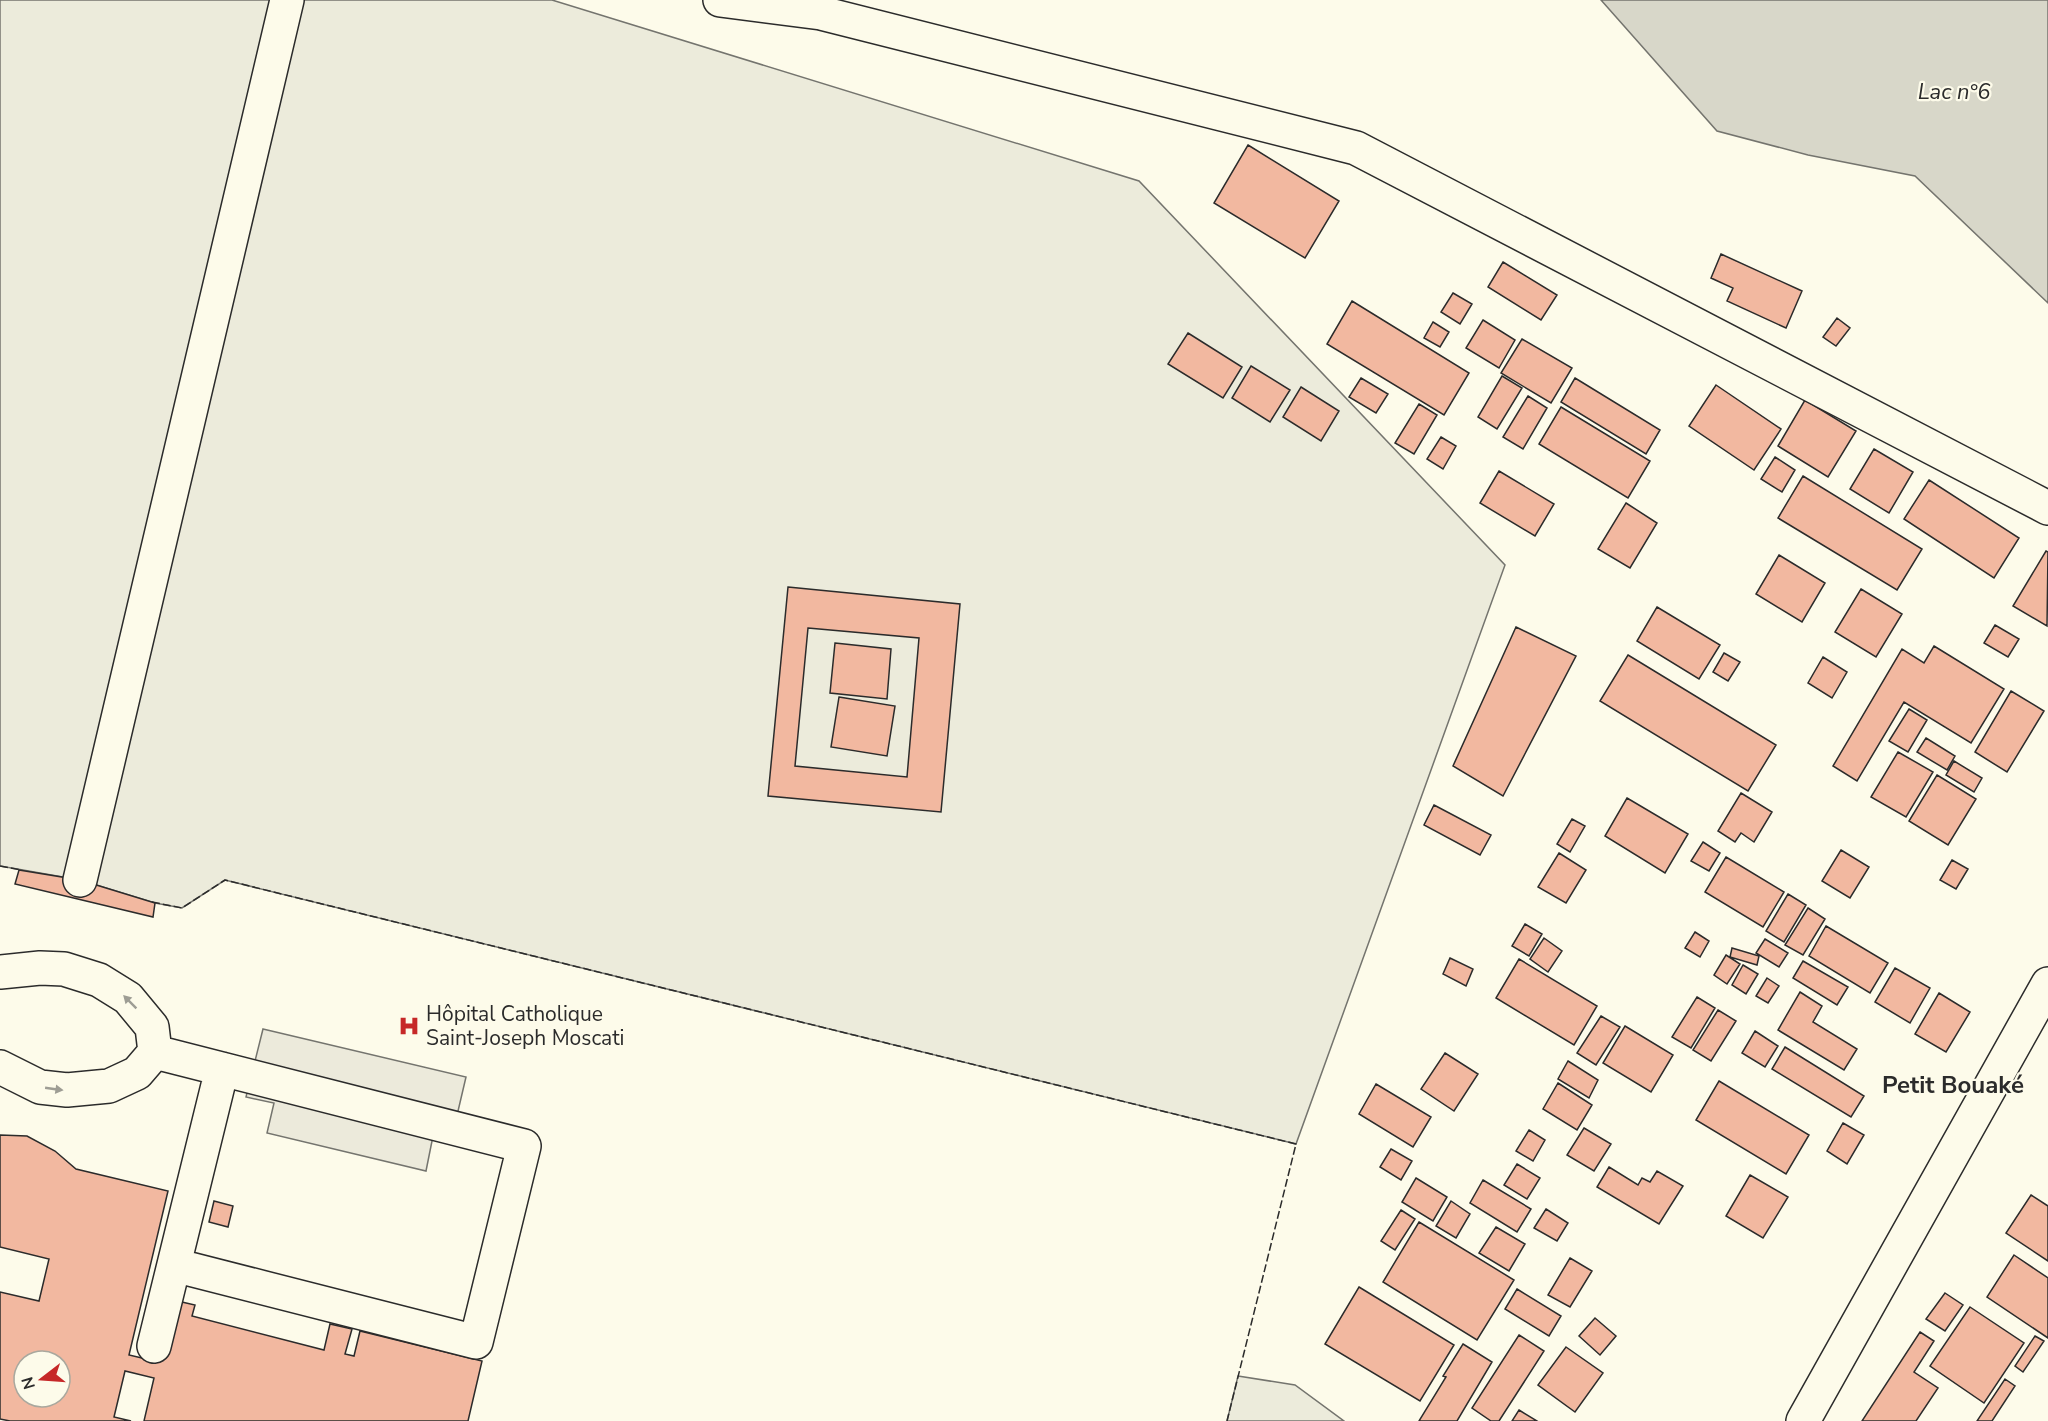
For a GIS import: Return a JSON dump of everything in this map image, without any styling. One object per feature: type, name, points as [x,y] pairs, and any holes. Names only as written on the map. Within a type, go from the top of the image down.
[{"type":"street","points":[[80,880],[287,0]]},
{"type":"street","points":[[720,0],[822,13],[1356,148],[2048,508]]},
{"type":"street","points":[[0,972],[40,968],[64,969],[99,980],[128,998],[152,1027],[155,1052],[137,1073],[109,1086],[67,1090],[40,1087],[0,1068]]},
{"type":"street","points":[[1803,1421],[2048,984]]},
{"type":"street","points":[[155,1052],[524,1146],[476,1342],[174,1266]]},
{"type":"street","points":[[154,1346],[222,1069]]},
{"type":"shaded area","points":[[0,0],[552,0],[1139,181],[1505,565],[1296,1144],[225,880],[182,908],[155,903],[80,880],[0,866]]},
{"type":"shaded area","points":[[263,1029],[466,1077],[451,1141],[433,1136],[426,1171],[267,1133],[274,1103],[246,1097]]},
{"type":"shaded area","points":[[1238,1376],[1295,1385],[1344,1421],[1227,1421]]},
{"type":"water","name":"Lac n°6","points":[[1601,0],[2048,0],[2048,303],[1915,176],[1808,155],[1717,131]]},
{"type":"building","points":[[1248,145],[1339,201],[1305,258],[1214,203]]},
{"type":"building","points":[[1721,254],[1802,291],[1786,328],[1727,301],[1733,288],[1711,278]]},
{"type":"building","points":[[1503,262],[1557,295],[1541,320],[1488,287]]},
{"type":"building","points":[[1453,293],[1472,304],[1460,324],[1441,312]]},
{"type":"building","points":[[1352,301],[1469,373],[1444,415],[1327,344]]},
{"type":"building","points":[[1837,318],[1850,328],[1836,346],[1823,337]]},
{"type":"building","points":[[1483,320],[1515,340],[1499,368],[1466,348]]},
{"type":"building","points":[[1433,322],[1449,332],[1440,347],[1424,338]]},
{"type":"building","points":[[1188,333],[1242,367],[1223,398],[1168,364]]},
{"type":"building","points":[[1522,339],[1572,368],[1551,403],[1501,373]]},
{"type":"building","points":[[1251,366],[1290,390],[1270,422],[1232,398]]},
{"type":"building","points":[[1502,376],[1522,388],[1497,429],[1478,417]]},
{"type":"building","points":[[1361,378],[1388,394],[1376,413],[1349,397]]},
{"type":"building","points":[[1575,378],[1660,430],[1646,454],[1561,402]]},
{"type":"building","points":[[1716,385],[1781,429],[1754,470],[1689,426]]},
{"type":"building","points":[[1301,387],[1339,411],[1321,441],[1283,417]]},
{"type":"building","points":[[1528,396],[1547,408],[1523,449],[1503,437]]},
{"type":"building","points":[[1805,400],[1856,431],[1828,477],[1778,446]]},
{"type":"building","points":[[1419,404],[1437,415],[1414,454],[1395,443]]},
{"type":"building","points":[[1561,407],[1650,461],[1628,498],[1539,444]]},
{"type":"building","points":[[1441,437],[1456,446],[1443,469],[1427,459]]},
{"type":"building","points":[[1874,449],[1913,472],[1889,513],[1850,489]]},
{"type":"building","points":[[1775,457],[1795,470],[1782,492],[1761,479]]},
{"type":"building","points":[[1499,471],[1554,504],[1535,536],[1480,503]]},
{"type":"building","points":[[1803,476],[1922,549],[1897,590],[1778,518]]},
{"type":"building","points":[[1929,480],[2019,538],[1994,578],[1904,519]]},
{"type":"building","points":[[1626,503],[1657,523],[1630,568],[1598,549]]},
{"type":"building","points":[[2046,551],[2048,552],[2047,626],[2013,606]]},
{"type":"building","points":[[1779,555],[1825,583],[1802,622],[1756,594]]},
{"type":"building","points":[[788,587],[960,604],[941,812],[768,796]],"holes":[[[808,628],[919,638],[907,777],[795,766]]]},
{"type":"building","points":[[1861,589],[1902,614],[1876,657],[1835,632]]},
{"type":"building","points":[[1657,607],[1720,645],[1699,679],[1637,641]]},
{"type":"building","points":[[1995,625],[2019,639],[2008,657],[1984,643]]},
{"type":"building","points":[[1516,627],[1576,656],[1503,796],[1453,766]]},
{"type":"building","points":[[835,643],[891,649],[887,699],[830,693]]},
{"type":"building","points":[[1934,646],[2004,689],[1971,743],[1904,702],[1857,781],[1833,766],[1902,649],[1924,663]]},
{"type":"building","points":[[1724,653],[1740,662],[1728,681],[1713,672]]},
{"type":"building","points":[[1628,655],[1776,745],[1748,791],[1600,701]]},
{"type":"building","points":[[1823,657],[1847,672],[1832,698],[1808,683]]},
{"type":"building","points":[[2011,691],[2044,711],[2007,772],[1975,752]]},
{"type":"building","points":[[839,697],[895,706],[887,756],[831,747]]},
{"type":"building","points":[[1909,709],[1927,720],[1908,752],[1889,741]]},
{"type":"building","points":[[1926,738],[1955,756],[1947,770],[1917,752]]},
{"type":"building","points":[[1898,752],[1933,772],[1906,817],[1871,797]]},
{"type":"building","points":[[1954,761],[1982,778],[1974,792],[1946,775]]},
{"type":"building","points":[[1937,775],[1976,799],[1948,845],[1909,821]]},
{"type":"building","points":[[1741,793],[1772,812],[1754,842],[1741,833],[1735,842],[1718,831]]},
{"type":"building","points":[[1627,798],[1688,834],[1665,873],[1605,836]]},
{"type":"building","points":[[1434,805],[1491,835],[1480,855],[1424,825]]},
{"type":"building","points":[[1572,819],[1585,826],[1570,852],[1557,844]]},
{"type":"building","points":[[1703,842],[1720,853],[1709,871],[1691,861]]},
{"type":"building","points":[[1841,850],[1869,867],[1850,898],[1822,881]]},
{"type":"building","points":[[1559,853],[1586,870],[1566,903],[1538,887]]},
{"type":"building","points":[[1726,857],[1784,892],[1763,927],[1705,892]]},
{"type":"building","points":[[1952,860],[1968,869],[1956,889],[1940,880]]},
{"type":"building","points":[[19,870],[80,880],[155,903],[153,917],[15,884]]},
{"type":"building","points":[[1788,894],[1806,905],[1784,942],[1766,931]]},
{"type":"building","points":[[1808,908],[1825,919],[1803,955],[1785,945]]},
{"type":"building","points":[[1525,924],[1542,934],[1529,956],[1512,946]]},
{"type":"building","points":[[1826,926],[1888,963],[1870,993],[1809,956]]},
{"type":"building","points":[[1695,932],[1709,941],[1700,957],[1685,948]]},
{"type":"building","points":[[1544,938],[1562,951],[1548,972],[1530,959]]},
{"type":"building","points":[[1765,939],[1788,953],[1779,967],[1756,953]]},
{"type":"building","points":[[1732,948],[1759,956],[1757,965],[1730,957]]},
{"type":"building","points":[[1726,955],[1740,964],[1727,984],[1714,975]]},
{"type":"building","points":[[1450,958],[1473,969],[1466,986],[1443,974]]},
{"type":"building","points":[[1519,959],[1597,1006],[1574,1045],[1496,998]]},
{"type":"building","points":[[1803,961],[1848,987],[1837,1005],[1793,978]]},
{"type":"building","points":[[1743,965],[1758,974],[1746,994],[1732,985]]},
{"type":"building","points":[[1895,968],[1930,988],[1910,1023],[1875,1002]]},
{"type":"building","points":[[1767,978],[1779,986],[1768,1003],[1756,996]]},
{"type":"building","points":[[1800,992],[1822,1006],[1813,1022],[1857,1049],[1844,1070],[1778,1030]]},
{"type":"building","points":[[1939,993],[1970,1012],[1946,1052],[1915,1034]]},
{"type":"building","points":[[1697,997],[1715,1008],[1691,1048],[1672,1037]]},
{"type":"building","points":[[1718,1010],[1736,1021],[1711,1061],[1693,1050]]},
{"type":"building","points":[[1601,1016],[1620,1027],[1596,1065],[1577,1053]]},
{"type":"building","points":[[1625,1026],[1673,1055],[1651,1092],[1603,1063]]},
{"type":"building","points":[[1755,1031],[1778,1046],[1765,1067],[1742,1053]]},
{"type":"building","points":[[1785,1047],[1864,1096],[1851,1117],[1772,1069]]},
{"type":"building","points":[[1445,1053],[1478,1074],[1454,1111],[1421,1089]]},
{"type":"building","points":[[1568,1061],[1598,1080],[1589,1098],[1558,1079]]},
{"type":"building","points":[[1719,1081],[1809,1135],[1786,1174],[1696,1120]]},
{"type":"building","points":[[1558,1083],[1592,1105],[1577,1130],[1543,1109]]},
{"type":"building","points":[[1376,1084],[1431,1117],[1413,1147],[1359,1114]]},
{"type":"building","points":[[1843,1123],[1864,1135],[1847,1164],[1827,1151]]},
{"type":"building","points":[[1584,1128],[1611,1144],[1594,1171],[1567,1155]]},
{"type":"building","points":[[1529,1130],[1545,1140],[1533,1161],[1516,1151]]},
{"type":"building","points":[[0,1135],[27,1136],[55,1151],[76,1169],[168,1191],[129,1355],[159,1362],[173,1300],[195,1305],[192,1316],[324,1350],[330,1324],[352,1329],[345,1354],[354,1356],[360,1331],[482,1361],[468,1421],[144,1421],[154,1378],[125,1371],[114,1417],[131,1421],[10,1421],[0,1419],[0,1292],[39,1301],[49,1259],[0,1247]]},
{"type":"building","points":[[1391,1149],[1412,1161],[1401,1180],[1380,1167]]},
{"type":"building","points":[[1517,1164],[1540,1178],[1527,1199],[1504,1185]]},
{"type":"building","points":[[1609,1167],[1638,1185],[1642,1178],[1650,1182],[1657,1171],[1683,1186],[1659,1224],[1597,1187]]},
{"type":"building","points":[[1750,1175],[1788,1197],[1763,1238],[1726,1216]]},
{"type":"building","points":[[1416,1178],[1447,1197],[1433,1221],[1402,1202]]},
{"type":"building","points":[[1483,1180],[1531,1209],[1517,1232],[1470,1203]]},
{"type":"building","points":[[2031,1195],[2048,1206],[2048,1261],[2006,1233]]},
{"type":"building","points":[[214,1201],[233,1206],[228,1227],[209,1222]]},
{"type":"building","points":[[1451,1201],[1470,1214],[1456,1238],[1436,1226]]},
{"type":"building","points":[[1546,1209],[1568,1223],[1557,1241],[1534,1228]]},
{"type":"building","points":[[1401,1210],[1415,1219],[1395,1250],[1381,1241]]},
{"type":"building","points":[[1419,1222],[1514,1280],[1477,1340],[1383,1282]]},
{"type":"building","points":[[1496,1227],[1525,1244],[1509,1271],[1479,1253]]},
{"type":"building","points":[[2014,1255],[2048,1278],[2048,1338],[1987,1297]]},
{"type":"building","points":[[1570,1258],[1592,1271],[1570,1307],[1548,1295]]},
{"type":"building","points":[[1359,1287],[1454,1345],[1420,1401],[1325,1344]]},
{"type":"building","points":[[1517,1289],[1561,1316],[1549,1336],[1505,1309]]},
{"type":"building","points":[[1945,1293],[1963,1305],[1945,1331],[1926,1319]]},
{"type":"building","points":[[1970,1307],[2024,1343],[1984,1403],[1930,1366]]},
{"type":"building","points":[[1595,1318],[1616,1336],[1600,1355],[1579,1336]]},
{"type":"building","points":[[1920,1332],[1934,1341],[1914,1372],[1938,1388],[1916,1421],[1862,1421]]},
{"type":"building","points":[[1519,1335],[1544,1351],[1499,1421],[1491,1421],[1472,1408]]},
{"type":"building","points":[[2035,1336],[2044,1341],[2023,1372],[2015,1366]]},
{"type":"building","points":[[1463,1344],[1492,1362],[1457,1421],[1419,1421],[1446,1377],[1443,1376]]},
{"type":"building","points":[[1566,1347],[1603,1373],[1575,1412],[1538,1385]]},
{"type":"building","points":[[2005,1379],[2015,1386],[1992,1421],[1977,1421]]},
{"type":"building","points":[[1519,1410],[1537,1421],[1512,1421]]},
{"type":"fence","points":[[0,866],[21,870]]},
{"type":"fence","points":[[152,902],[182,908],[225,880],[1296,1144],[1227,1421]]},
{"type":"place","name":"Hôpital Catholique Saint-Joseph Moscati","points":[[409,1026]]},
{"type":"district","name":"Petit Bouaké","points":[[1953,1085]]}]
